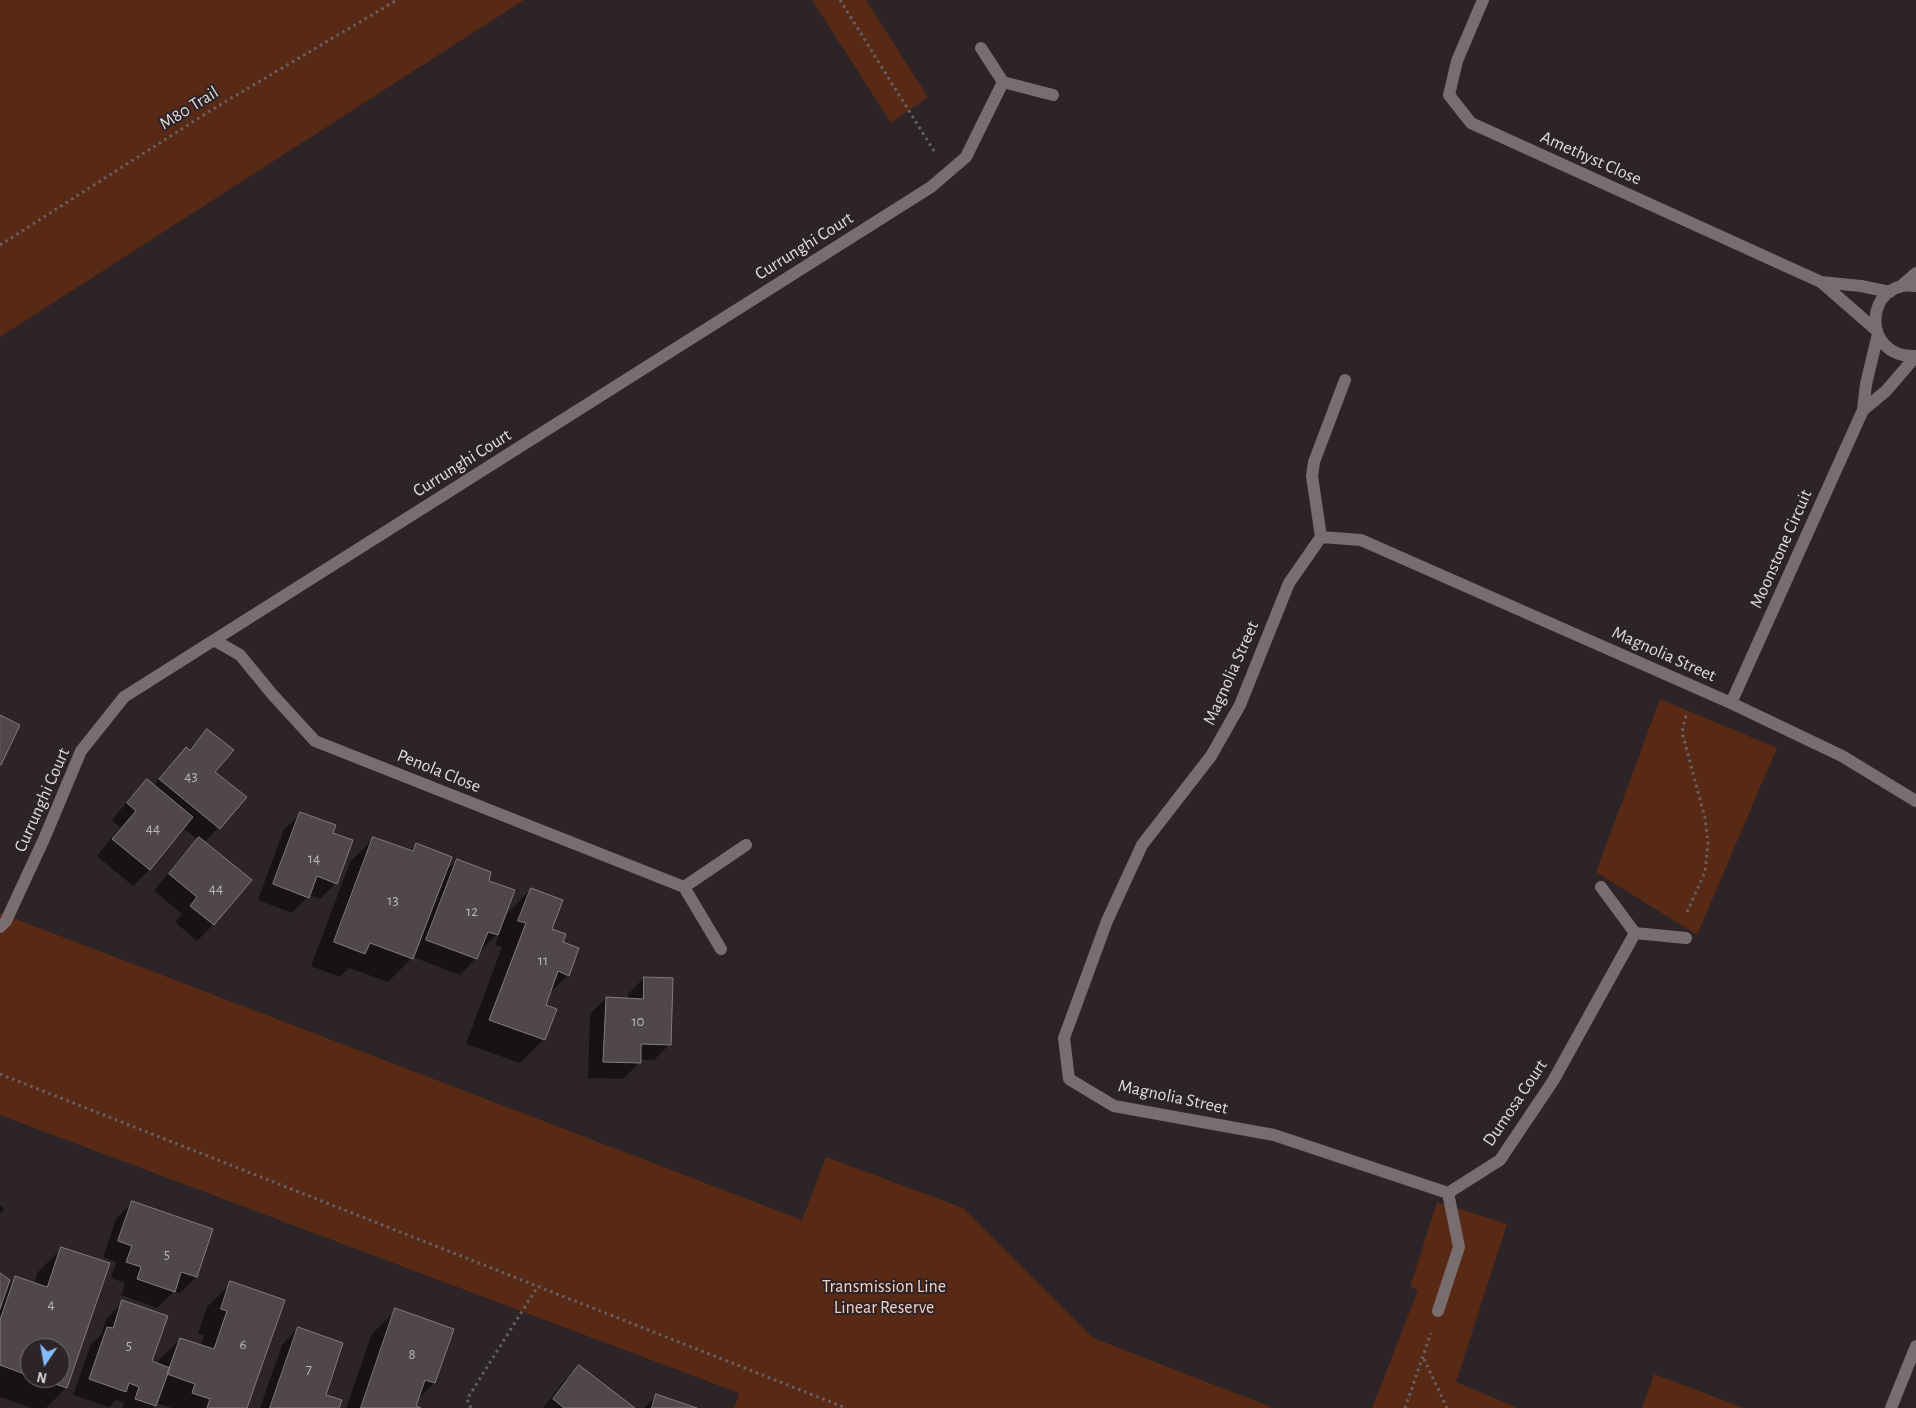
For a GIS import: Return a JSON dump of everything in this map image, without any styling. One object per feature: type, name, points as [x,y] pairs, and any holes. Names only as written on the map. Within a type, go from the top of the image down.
[{"type":"street","name":"Amethyst Close","points":[[1483,0],[1457,61],[1449,96],[1471,123],[1821,282],[1877,332],[1882,343],[1897,354],[1916,356]]},
{"type":"street","points":[[982,48],[1003,82],[1053,95]]},
{"type":"street","name":"Currunghi Court","points":[[0,927],[6,921],[44,839],[81,751],[124,698],[931,187],[966,157],[1003,82]]},
{"type":"street","points":[[1895,289],[1916,273]]},
{"type":"street","name":"Amethyst Close","points":[[1821,282],[1895,289],[1916,286]]},
{"type":"street","name":"Moonstone Circuit","points":[[1731,702],[1864,410],[1866,384],[1877,332],[1875,313],[1883,298],[1895,289]]},
{"type":"street","name":"Moonstone Circuit","points":[[1864,410],[1886,391],[1916,356]]},
{"type":"street","points":[[1321,537],[1312,476],[1314,462],[1345,380]]},
{"type":"street","name":"Magnolia Street","points":[[1448,1193],[1274,1135],[1114,1106],[1069,1079],[1064,1038],[1107,920],[1138,853],[1142,845],[1211,756],[1240,705],[1289,583],[1321,537],[1361,540],[1731,702],[1842,756],[1916,801]]},
{"type":"street","name":"Penola Close","points":[[214,640],[240,655],[272,694],[315,741],[684,886]]},
{"type":"street","points":[[722,950],[684,886],[746,845]]},
{"type":"street","points":[[1601,887],[1635,933],[1686,938]]},
{"type":"street","name":"Dumosa Court","points":[[1448,1193],[1500,1160],[1553,1081],[1635,933]]},
{"type":"street","points":[[1438,1311],[1459,1247],[1448,1193]]},
{"type":"street","points":[[1891,1408],[1916,1346]]},
{"type":"path","name":"M80 Trail","points":[[0,246],[213,109],[397,0]]},
{"type":"path","points":[[840,0],[948,172]]},
{"type":"path","points":[[1686,914],[1705,872],[1708,843],[1705,818],[1682,732],[1688,709]]},
{"type":"path","points":[[0,1074],[846,1408]]},
{"type":"path","points":[[470,1408],[467,1399],[538,1286]]},
{"type":"path","points":[[1405,1408],[1438,1311]]},
{"type":"path","points":[[1423,1358],[1447,1408]]},
{"type":"green space","points":[[0,0],[524,0],[0,337]]},
{"type":"green space","points":[[812,0],[866,0],[928,97],[891,123]]},
{"type":"green space","points":[[1660,699],[1777,748],[1697,935],[1596,872]]},
{"type":"green space","name":"Transmission Line Linear Reserve","points":[[0,913],[802,1220],[826,1157],[963,1208],[1093,1338],[1274,1408],[734,1408],[739,1393],[0,1115]]},
{"type":"green space","points":[[1437,1202],[1507,1224],[1456,1382],[1518,1408],[1372,1408],[1418,1290],[1410,1287]]},
{"type":"green space","points":[[1654,1374],[1744,1408],[1642,1408]]},
{"type":"building","points":[[0,715],[20,725],[1,765],[0,765]]},
{"type":"building","points":[[207,729],[234,750],[215,772],[247,797],[220,829],[159,779],[186,747],[190,750]]},
{"type":"building","points":[[147,779],[193,817],[150,870],[112,839],[136,811],[127,803]]},
{"type":"building","points":[[300,812],[336,825],[333,833],[353,840],[337,884],[317,876],[309,898],[273,884]]},
{"type":"building","points":[[199,837],[252,880],[214,925],[190,906],[197,897],[169,874]]},
{"type":"building","points":[[373,837],[413,851],[416,843],[452,857],[413,959],[370,943],[365,954],[334,942]]},
{"type":"building","points":[[457,859],[491,872],[489,881],[515,890],[498,935],[488,932],[477,959],[426,940]]},
{"type":"building","points":[[531,888],[563,900],[552,929],[566,934],[563,942],[579,948],[569,976],[558,971],[546,1005],[557,1009],[545,1040],[489,1020],[526,923],[518,921]]},
{"type":"building","points":[[644,977],[673,978],[671,1045],[641,1044],[641,1063],[603,1062],[606,997],[643,999]]},
{"type":"building","points":[[132,1201],[213,1229],[197,1277],[181,1272],[175,1292],[137,1279],[141,1267],[126,1262],[132,1246],[118,1241]]},
{"type":"building","points":[[61,1247],[110,1263],[70,1379],[70,1338],[20,1338],[20,1372],[0,1365],[0,1320],[15,1276],[47,1287]]},
{"type":"building","points":[[0,1273],[10,1280],[0,1309]]},
{"type":"building","points":[[230,1281],[285,1300],[247,1408],[207,1408],[210,1399],[192,1393],[195,1384],[167,1374],[180,1338],[214,1349],[227,1311],[221,1309]]},
{"type":"building","points":[[122,1300],[168,1316],[152,1361],[170,1368],[156,1406],[135,1399],[139,1387],[129,1383],[126,1392],[89,1379],[107,1327],[113,1328]]},
{"type":"building","points":[[395,1308],[454,1329],[435,1383],[425,1380],[416,1406],[421,1408],[361,1408]]},
{"type":"building","points":[[298,1327],[343,1343],[326,1395],[342,1400],[339,1408],[270,1408]]},
{"type":"building","points":[[579,1365],[635,1408],[564,1408],[553,1399]]},
{"type":"building","points":[[656,1394],[697,1408],[652,1408]]}]
